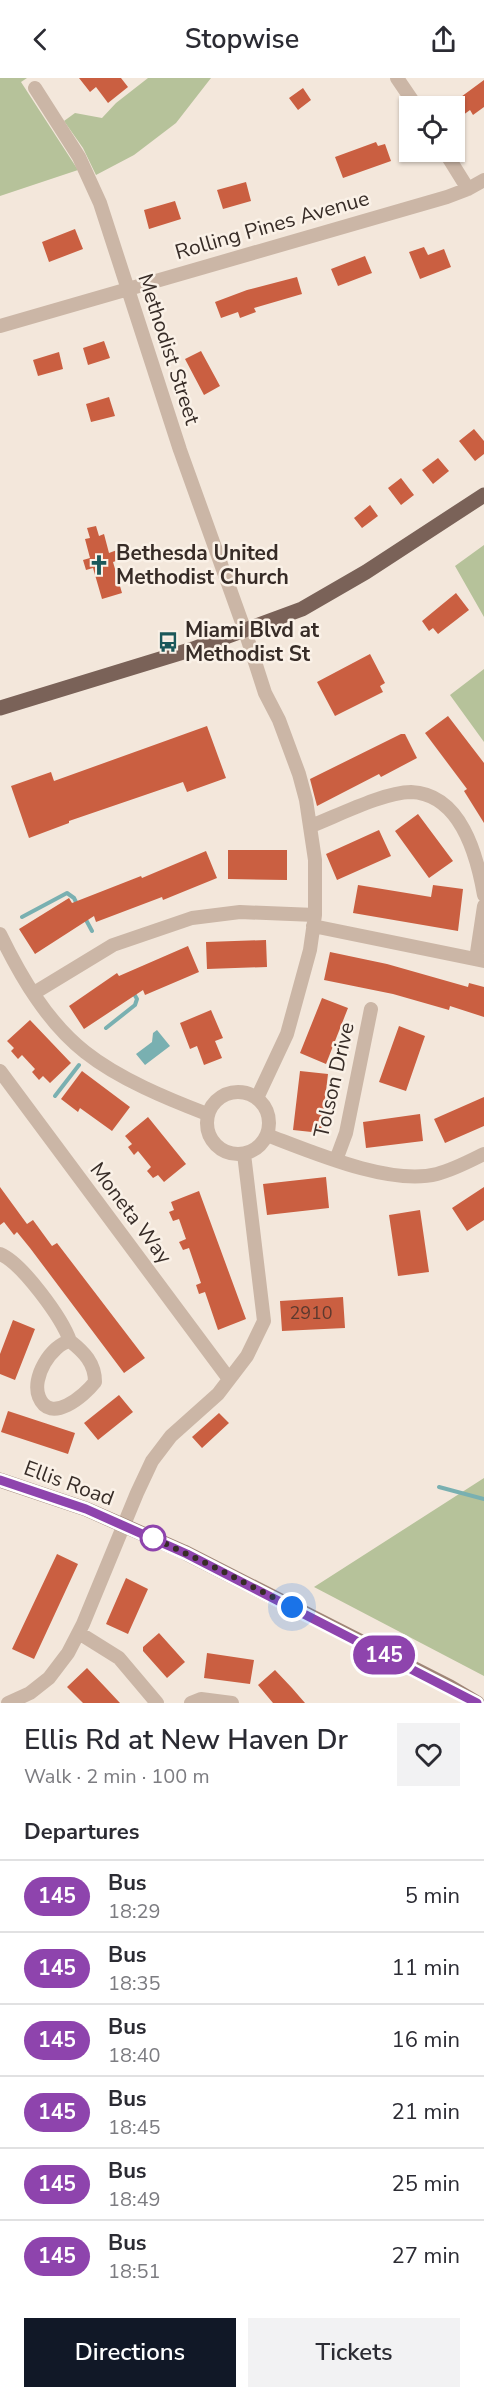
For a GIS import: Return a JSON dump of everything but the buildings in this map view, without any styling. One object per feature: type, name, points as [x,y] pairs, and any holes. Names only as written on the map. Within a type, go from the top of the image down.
[{"type":"main road","points":[[0,708],[193,650],[302,609],[354,579],[484,495]]},
{"type":"main road","name":"Ellis Road","points":[[0,1480],[86,1509],[214,1567],[477,1703]]},
{"type":"street","points":[[397,78],[409,96]]},
{"type":"street","name":"Methodist Street","points":[[35,88],[66,135],[91,182],[180,450],[265,693],[279,720],[299,774],[311,826],[315,860],[314,921],[305,973],[286,1034],[257,1098]]},
{"type":"street","points":[[451,162],[468,189]]},
{"type":"street","name":"Rolling Pines Avenue","points":[[0,326],[468,189],[484,180]]},
{"type":"street","points":[[311,826],[380,799],[409,792],[427,795],[445,804],[463,828],[480,869],[484,896]]},
{"type":"street","points":[[34,993],[113,945],[192,918],[240,912],[314,921],[480,960],[484,906]]},
{"type":"street","points":[[0,934],[50,1016],[85,1052],[133,1081],[207,1114]]},
{"type":"street","name":"Tolson Drive","points":[[336,1160],[346,1133],[371,1009]]},
{"type":"street","name":"Moneta Way","points":[[0,1071],[229,1379]]},
{"type":"street","points":[[228,1093],[248,1093],[257,1098],[268,1115],[270,1125],[262,1144],[254,1151],[233,1155],[214,1144],[206,1125],[207,1114],[212,1105],[228,1093]]},
{"type":"street","points":[[267,1135],[336,1160],[407,1176],[437,1174],[484,1154]]},
{"type":"street","points":[[8,1703],[30,1693],[49,1678],[68,1653],[79,1633],[152,1461],[171,1436],[218,1394],[247,1356],[264,1321],[244,1154]]},
{"type":"street","points":[[0,1254],[13,1261],[24,1273],[65,1327],[70,1341],[82,1350],[91,1362],[95,1372],[95,1382],[72,1402],[63,1407],[45,1406],[39,1399],[38,1382],[50,1354],[56,1347],[70,1341]]},
{"type":"street","points":[[79,1633],[119,1658],[157,1703]]},
{"type":"street","points":[[191,1703],[201,1699],[232,1703]]},
{"type":"green space","points":[[0,78],[27,78],[21,82],[78,170],[0,196]]},
{"type":"green space","points":[[148,78],[211,78],[176,123],[134,155],[96,175],[83,148],[64,121],[75,113],[102,118],[116,103]]},
{"type":"green space","points":[[484,545],[484,617],[455,566]]},
{"type":"green space","points":[[484,669],[484,742],[450,695]]},
{"type":"green space","points":[[484,1478],[484,1676],[314,1587]]},
{"type":"water","points":[[157,1030],[170,1046],[145,1065],[136,1054],[152,1042],[153,1033]]},
{"type":"waterway","points":[[22,917],[67,893],[74,898],[78,906]]},
{"type":"waterway","points":[[85,918],[92,931]]},
{"type":"waterway","points":[[106,1028],[135,1005],[137,999],[133,992]]},
{"type":"waterway","points":[[55,1096],[79,1065]]},
{"type":"waterway","points":[[439,1487],[484,1499]]},
{"type":"bus line","name":"145","points":[[0,1480],[86,1509],[187,1554],[450,1687],[477,1703]]},
{"type":"place","name":"Bethesda United Methodist Church","points":[[99,565]]},
{"type":"place","name":"Miami Blvd at Methodist St","points":[[168,642]]},
{"type":"route","points":[[153,1538],[145,1534],[292,1607]]}]
